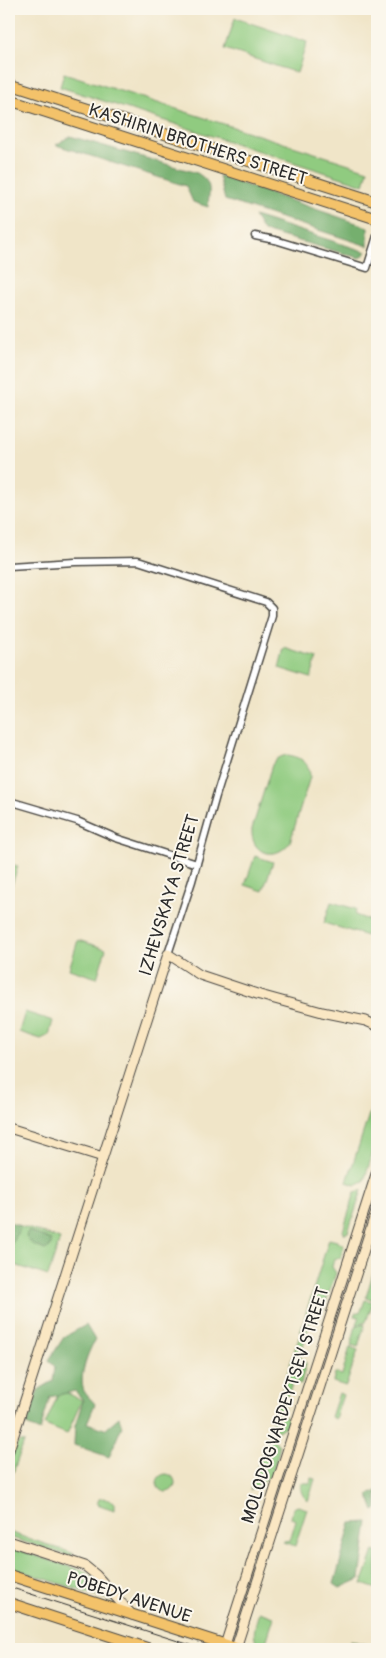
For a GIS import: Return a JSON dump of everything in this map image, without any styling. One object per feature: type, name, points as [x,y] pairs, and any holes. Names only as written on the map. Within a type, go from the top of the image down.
[{"type":"main road","name":"KASHIRIN BROTHERS STREET","points":[[9,84],[377,202]]},
{"type":"main road","name":"KASHIRIN BROTHERS STREET","points":[[9,100],[377,218]]},
{"type":"main road","name":"POBEDY AVENUE","points":[[9,1575],[224,1647],[237,1649]]},
{"type":"main road","points":[[9,1603],[150,1649]]},
{"type":"street","points":[[255,236],[275,240],[368,268],[377,236]]},
{"type":"street","name":"IZHEVSKAYA STREET","points":[[9,566],[138,561],[266,602],[272,608],[272,616],[197,864],[9,1450]]},
{"type":"street","points":[[9,800],[77,821],[116,838],[197,864]]},
{"type":"street","points":[[168,954],[200,975],[322,1012],[366,1021],[377,1026]]},
{"type":"street","points":[[9,1128],[103,1158]]},
{"type":"street","name":"MOLODOGVARDEYTSEV STREET","points":[[224,1647],[377,1171]]},
{"type":"street","name":"MOLODOGVARDEYTSEV STREET","points":[[237,1649],[377,1209]]},
{"type":"street","points":[[9,1541],[85,1566],[96,1575],[132,1615]]},
{"type":"green space","points":[[235,18],[307,42],[297,73],[225,49]]},
{"type":"green space","points":[[64,73],[368,170],[364,185],[60,87]]},
{"type":"green space","points":[[70,136],[197,173],[208,183],[208,207],[193,202],[186,186],[56,145]]},
{"type":"green space","points":[[219,176],[368,227],[368,246],[225,200]]},
{"type":"green space","points":[[254,216],[367,252],[360,258],[263,231]]},
{"type":"green space","points":[[284,648],[317,658],[311,678],[279,668]]},
{"type":"green space","points":[[288,755],[297,757],[306,764],[310,777],[290,842],[278,852],[265,852],[255,844],[252,838],[252,829],[272,765],[278,758]]},
{"type":"green space","points":[[255,856],[273,862],[263,891],[245,885]]},
{"type":"green space","points":[[9,864],[18,866],[9,894]]},
{"type":"green space","points":[[331,902],[356,909],[355,915],[377,923],[377,939],[324,923]]},
{"type":"green space","points":[[78,940],[106,949],[97,978],[69,969]]},
{"type":"green space","points":[[25,1012],[53,1021],[49,1035],[41,1039],[19,1032]]},
{"type":"green space","points":[[373,1102],[377,1103],[377,1139],[364,1181],[355,1185],[347,1182]]},
{"type":"green space","points":[[362,1190],[348,1232],[345,1234],[343,1231],[355,1192]]},
{"type":"green space","points":[[9,1222],[60,1239],[48,1276],[9,1263]]},
{"type":"green space","points":[[9,1222],[21,1226],[11,1245],[9,1244]]},
{"type":"green space","points":[[28,1231],[51,1240],[51,1246],[45,1250],[33,1245],[26,1237]]},
{"type":"green space","points":[[329,1239],[337,1241],[344,1246],[341,1258],[334,1259],[332,1267],[336,1273],[323,1310],[315,1307],[306,1335],[300,1333]]},
{"type":"green space","points":[[374,1270],[377,1281],[373,1300],[366,1297]]},
{"type":"green space","points":[[365,1300],[373,1302],[366,1322],[357,1325],[359,1317],[354,1316],[355,1313],[361,1311]]},
{"type":"green space","points":[[365,1324],[358,1347],[351,1345],[356,1326]]},
{"type":"green space","points":[[86,1325],[95,1340],[89,1351],[82,1379],[84,1391],[95,1404],[87,1423],[105,1429],[119,1417],[122,1426],[109,1457],[74,1445],[75,1426],[83,1400],[75,1391],[50,1397],[40,1431],[26,1425],[38,1390],[53,1381],[55,1367],[49,1360],[64,1337]]},
{"type":"green space","points":[[299,1337],[305,1339],[300,1357],[306,1363],[301,1384],[293,1381],[282,1414],[289,1419],[286,1426],[278,1431],[270,1428]]},
{"type":"green space","points":[[350,1347],[358,1350],[346,1386],[333,1382],[335,1373],[342,1375]]},
{"type":"green space","points":[[60,1390],[82,1400],[67,1434],[45,1425]]},
{"type":"green space","points":[[339,1393],[343,1395],[335,1419],[331,1417]]},
{"type":"green space","points":[[267,1436],[279,1445],[272,1475],[250,1490]]},
{"type":"green space","points":[[20,1442],[24,1442],[9,1484],[11,1455],[13,1449]]},
{"type":"green space","points":[[162,1474],[170,1474],[175,1479],[173,1490],[162,1492],[157,1487],[157,1479]]},
{"type":"green space","points":[[311,1478],[315,1479],[308,1501],[302,1493],[301,1483],[310,1483]]},
{"type":"green space","points":[[377,1491],[377,1509],[374,1511],[368,1495]]},
{"type":"green space","points":[[103,1498],[114,1502],[114,1510],[97,1504],[99,1499]]},
{"type":"green space","points":[[298,1506],[307,1509],[295,1546],[283,1542],[290,1540],[296,1520],[291,1518],[293,1508]]},
{"type":"green space","points":[[368,1522],[360,1579],[340,1588],[334,1584],[351,1523]]},
{"type":"green space","points":[[9,1532],[74,1554],[69,1556],[9,1537]]},
{"type":"green space","points":[[9,1547],[86,1572],[113,1601],[9,1567]]},
{"type":"green space","points":[[374,1551],[377,1552],[377,1589],[362,1584]]},
{"type":"green space","points":[[259,1612],[274,1617],[264,1649],[261,1649],[254,1636]]},
{"type":"green space","points":[[351,1640],[377,1648],[377,1649],[348,1649]]},
{"type":"tram line","points":[[9,1587],[203,1649]]}]
